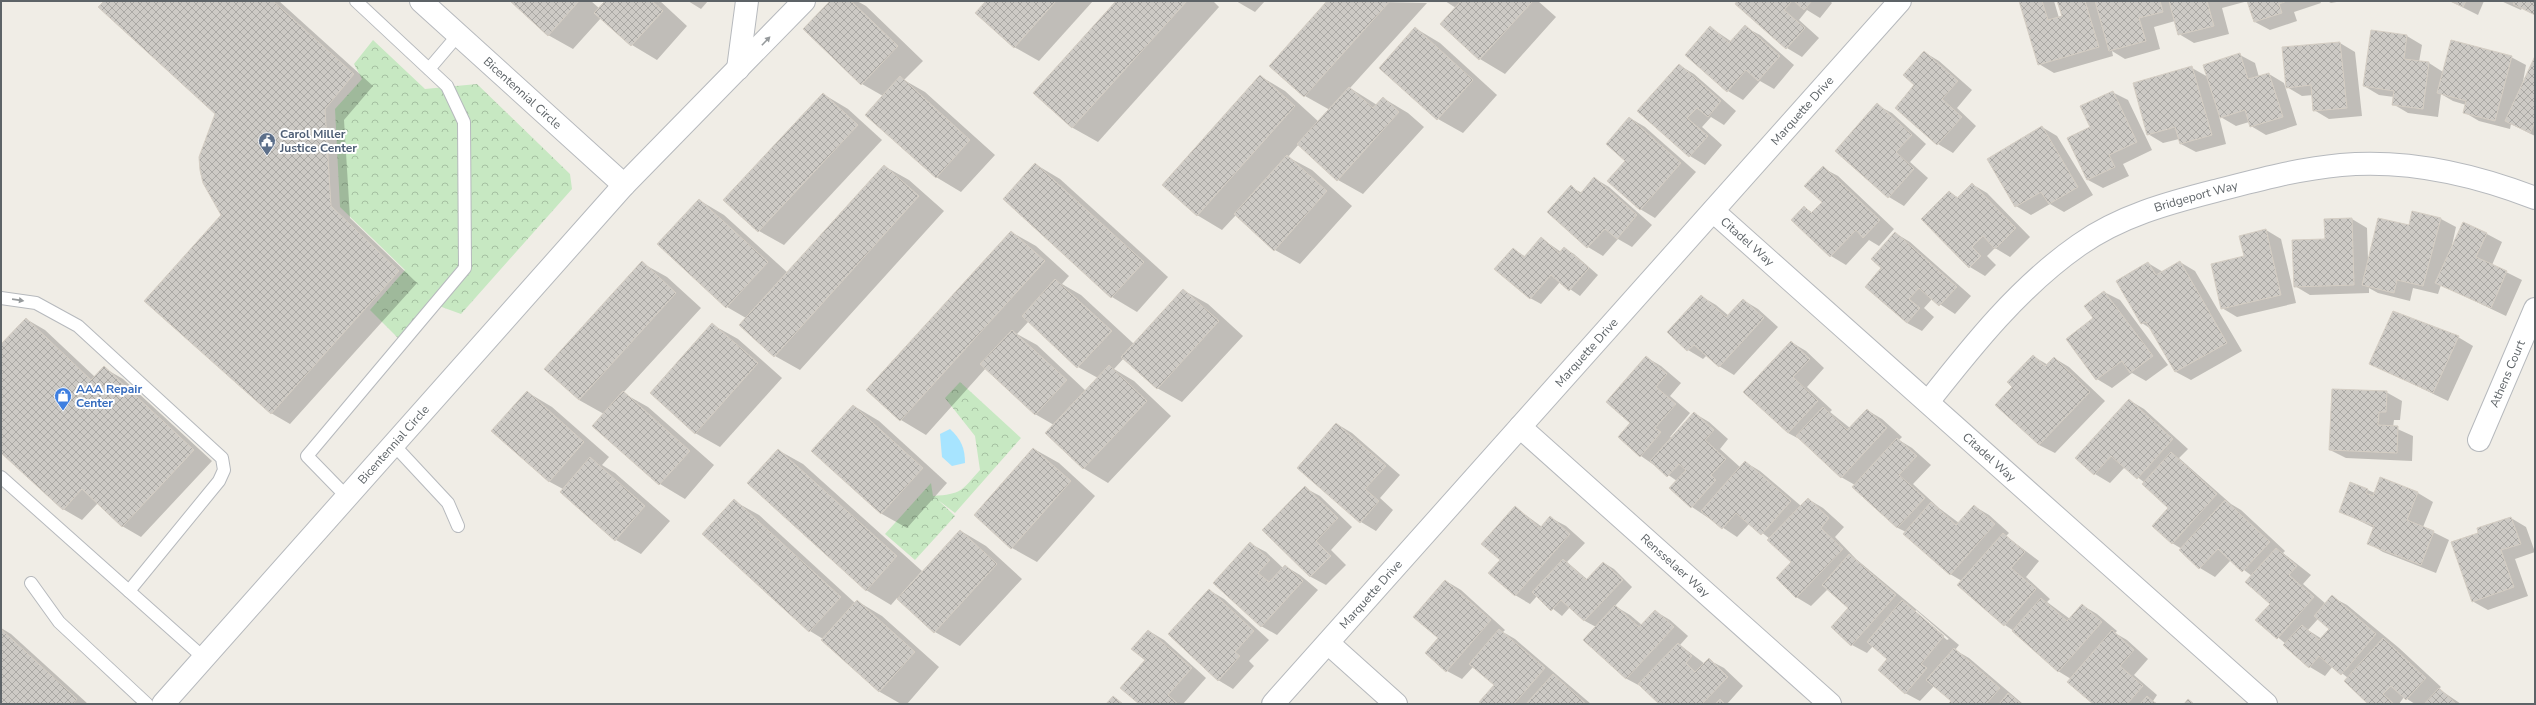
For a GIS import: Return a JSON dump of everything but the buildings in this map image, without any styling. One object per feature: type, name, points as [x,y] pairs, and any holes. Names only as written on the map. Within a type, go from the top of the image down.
[{"type":"street","name":"Bicentennial Circle","points":[[421,1],[624,185]]},
{"type":"street","points":[[738,69],[747,1]]},
{"type":"street","name":"Marquette Drive","points":[[1273,704],[1900,1]]},
{"type":"street","name":"Bicentennial Circle","points":[[169,702],[204,658],[624,185],[738,69],[796,4]]},
{"type":"street","name":"Bridgeport Way","points":[[1928,402],[1972,347],[2016,298],[2046,269],[2081,244],[2118,223],[2158,206],[2285,173],[2342,165],[2399,164],[2442,170],[2497,183],[2535,198]]},
{"type":"street","name":"Citadel Way","points":[[1713,211],[2266,704]]},
{"type":"street","name":"Athens Court","points":[[2479,440],[2535,309]]},
{"type":"street","name":"Rensselaer Way","points":[[1520,428],[1830,704]]},
{"type":"street","points":[[1328,643],[1396,704]]},
{"type":"lane","points":[[347,497],[306,456],[465,268],[464,122],[447,86],[356,1]]},
{"type":"lane","points":[[429,69],[458,35]]},
{"type":"lane","points":[[1,298],[36,303],[78,326],[222,458],[224,470],[219,481],[129,591]]},
{"type":"lane","points":[[394,444],[448,503],[458,526]]},
{"type":"lane","points":[[1,477],[204,658]]},
{"type":"lane","points":[[31,583],[59,622],[147,704]]},
{"type":"green space","points":[[373,40],[425,89],[477,84],[570,174],[572,189],[461,314],[428,302],[402,342],[370,310],[405,270],[340,207],[335,109],[362,79],[354,64]]},
{"type":"green space","points":[[960,382],[1021,438],[955,513],[938,500],[955,516],[915,560],[885,534],[931,483],[933,496],[950,494],[964,487],[980,470],[975,436],[945,398]]},
{"type":"water","points":[[950,429],[962,444],[965,463],[952,466],[942,457],[940,434]]},
{"type":"place","name":"Carol Miller Justice Center","points":[[267,156]]},
{"type":"place","name":"AAA Repair Center","points":[[63,411]]}]
